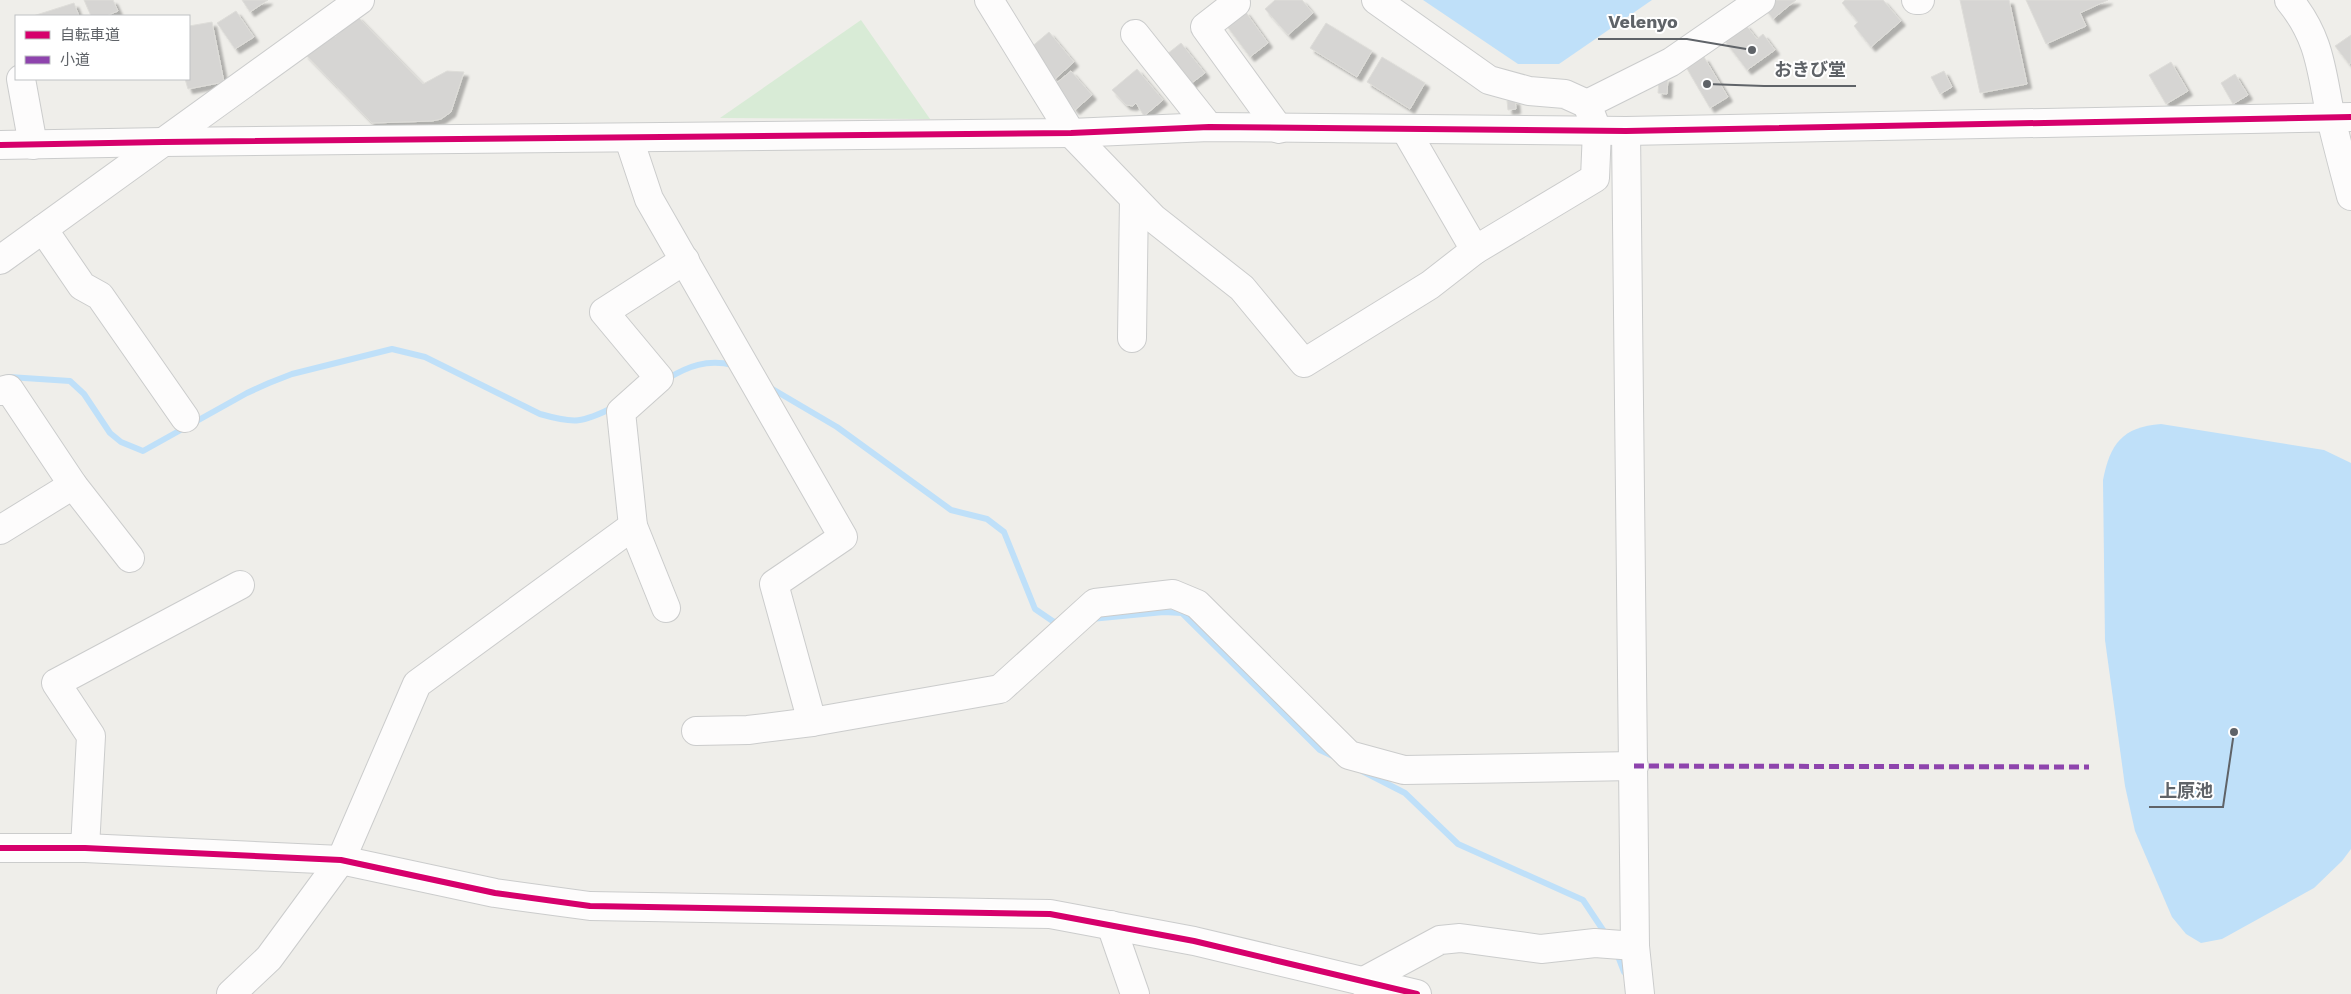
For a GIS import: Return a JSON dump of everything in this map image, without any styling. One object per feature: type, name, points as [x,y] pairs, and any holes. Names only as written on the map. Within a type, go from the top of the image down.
[{"type":"street","points":[[0,260],[360,0]]},
{"type":"street","points":[[989,0],[1070,133],[1153,218],[1242,288],[1304,364],[1430,285],[1475,250],[1596,178],[1597,130],[1587,104],[1564,94],[1529,91],[1489,80],[1376,0]]},
{"type":"street","points":[[1233,0],[1236,3],[1205,27],[1278,129]]},
{"type":"street","points":[[1587,104],[1671,62],[1761,0]]},
{"type":"street","points":[[2289,0],[2307,24],[2341,117],[2351,196]]},
{"type":"street","points":[[1135,34],[1209,127]]},
{"type":"street","points":[[22,80],[33,145]]},
{"type":"street","points":[[0,145],[1070,133],[1209,127],[1626,131],[2341,117]]},
{"type":"street","points":[[1405,129],[1475,250]]},
{"type":"street","points":[[1626,131],[1635,946],[1640,994]]},
{"type":"street","points":[[629,139],[649,198],[843,537],[774,584],[812,722]]},
{"type":"street","points":[[1132,338],[1134,199]]},
{"type":"street","points":[[43,229],[82,286],[100,296],[185,418]]},
{"type":"street","points":[[666,608],[633,526],[622,412],[659,378],[604,312],[685,260]]},
{"type":"street","points":[[0,390],[9,390],[73,485],[130,558]]},
{"type":"street","points":[[0,530],[73,485]]},
{"type":"street","points":[[231,994],[269,958],[341,860],[417,684],[633,526]]},
{"type":"street","points":[[85,848],[91,736],[56,683],[240,585]]},
{"type":"street","points":[[696,731],[748,730],[812,722],[1000,689],[1095,603],[1173,594],[1197,604],[1349,754],[1404,770],[1634,766]]},
{"type":"street","points":[[0,848],[85,848],[341,860],[495,893],[590,906],[1050,914],[1194,941],[1417,994]]},
{"type":"street","points":[[1111,925],[1135,994]]},
{"type":"street","points":[[1362,982],[1440,940],[1460,938],[1541,949],[1595,943],[1635,946]]},
{"type":"green space","points":[[861,20],[930,119],[720,118]]},
{"type":"water","points":[[1423,0],[1652,0],[1559,64],[1518,64]]},
{"type":"water","points":[[2161,424],[2324,450],[2351,463],[2351,849],[2342,861],[2314,888],[2222,939],[2201,943],[2186,934],[2172,917],[2135,831],[2125,786],[2105,640],[2103,480],[2106,467],[2114,447],[2127,434],[2136,429]]},
{"type":"building","points":[[84,0],[113,0],[118,11],[108,15],[91,15]]},
{"type":"building","points":[[242,0],[268,0],[250,12]]},
{"type":"building","points":[[1275,0],[1302,0],[1313,13],[1288,35],[1265,9]]},
{"type":"building","points":[[1768,0],[1796,0],[1773,19],[1762,5]]},
{"type":"building","points":[[1845,0],[1883,0],[1901,21],[1871,47],[1854,26],[1858,22],[1842,3]]},
{"type":"building","points":[[1960,0],[2009,0],[2027,84],[1980,93]]},
{"type":"building","points":[[2026,0],[2108,0],[2080,13],[2086,26],[2046,44]]},
{"type":"building","points":[[74,3],[79,15],[36,15]]},
{"type":"building","points":[[236,11],[254,37],[235,49],[217,23]]},
{"type":"building","points":[[1245,11],[1268,43],[1250,57],[1226,25]]},
{"type":"building","points":[[357,16],[423,84],[447,71],[464,72],[451,112],[441,119],[432,121],[372,123],[304,53],[327,30],[335,37]]},
{"type":"building","points":[[212,22],[224,82],[188,89],[185,80],[190,80],[190,26]]},
{"type":"building","points":[[1326,23],[1372,51],[1357,77],[1310,48]]},
{"type":"building","points":[[1745,24],[1757,39],[1763,34],[1775,50],[1747,70],[1724,40]]},
{"type":"building","points":[[1049,32],[1074,62],[1055,79],[1029,49]]},
{"type":"building","points":[[2351,35],[2351,63],[2349,64],[2335,46]]},
{"type":"building","points":[[1181,43],[1205,73],[1185,88],[1162,58]]},
{"type":"building","points":[[1382,57],[1425,83],[1410,109],[1367,82]]},
{"type":"building","points":[[1704,57],[1728,97],[1710,108],[1686,67]]},
{"type":"building","points":[[2171,62],[2188,91],[2166,104],[2149,75]]},
{"type":"building","points":[[1137,69],[1163,100],[1144,116],[1136,103],[1133,106],[1126,105],[1112,90]]},
{"type":"building","points":[[1071,71],[1092,95],[1075,110],[1054,85]]},
{"type":"building","points":[[1944,71],[1952,87],[1940,94],[1931,77]]},
{"type":"building","points":[[2235,74],[2248,95],[2233,104],[2221,83]]},
{"type":"building","points":[[1659,78],[1668,78],[1667,94],[1658,93]]},
{"type":"building","points":[[1515,100],[1516,109],[1508,110],[1507,101]]},
{"type":"waterway","points":[[9,377],[70,381],[84,394],[110,433],[121,442],[143,451],[247,393],[269,383],[292,374],[392,349],[425,357],[540,414],[562,419],[578,420],[586,419],[614,407]]},
{"type":"waterway","points":[[667,379],[690,367],[706,363],[733,365]]},
{"type":"waterway","points":[[769,387],[837,427],[951,510],[987,519],[1004,532],[1035,609],[1054,622],[1061,621]]},
{"type":"waterway","points":[[1091,619],[1164,612],[1182,613],[1320,750],[1335,757]]},
{"type":"waterway","points":[[1362,771],[1405,793],[1458,844],[1583,900],[1607,936]]},
{"type":"waterway","points":[[1616,951],[1624,972]]},
{"type":"marked path","points":[[1634,766],[2089,767]]},
{"type":"cycle path","points":[[0,145],[1071,133],[1209,127],[1626,131],[2351,117]]},
{"type":"cycle path","points":[[0,848],[85,848],[341,860],[495,893],[590,906],[1050,914],[1194,941],[1417,994]]},
{"type":"place","name":"Velenyo","points":[[1752,50]]},
{"type":"place","name":"おきび堂","points":[[1707,84]]},
{"type":"place","name":"上原池","points":[[2234,732]]}]
